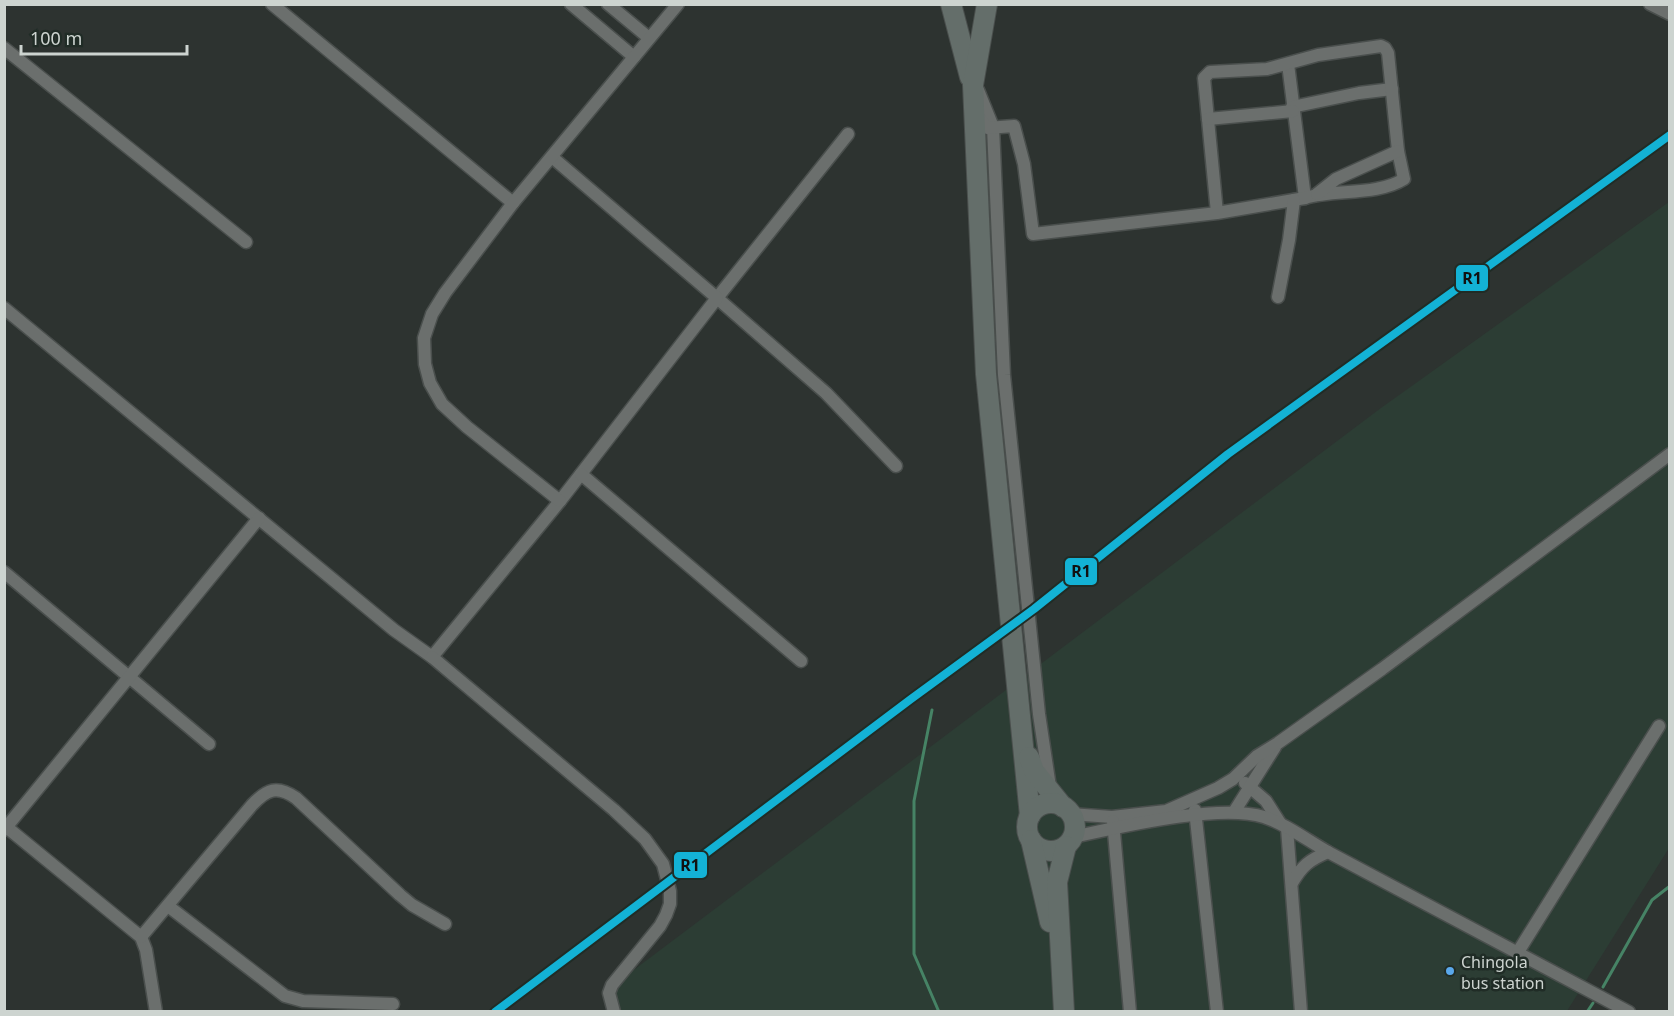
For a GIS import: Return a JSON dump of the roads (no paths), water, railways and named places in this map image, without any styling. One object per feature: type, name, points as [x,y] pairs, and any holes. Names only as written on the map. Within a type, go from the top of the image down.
[{"type":"highway","points":[[951,4],[973,82]]},
{"type":"highway","points":[[987,4],[973,82],[986,374],[1030,816],[1027,828],[1060,965]]},
{"type":"highway","points":[[1020,728],[1034,771],[1074,821],[1057,882],[1064,1011]]},
{"type":"highway","points":[[1030,816],[1041,806],[1061,805]]},
{"type":"highway","points":[[1031,840],[1036,846],[1050,851],[1058,850],[1069,842]]},
{"type":"street","points":[[273,4],[513,203]]},
{"type":"street","points":[[571,4],[634,57]]},
{"type":"street","points":[[608,4],[649,38]]},
{"type":"street","points":[[560,501],[467,427],[442,404],[430,384],[425,364],[424,338],[432,314],[445,293],[513,203],[678,4]]},
{"type":"street","points":[[1650,4],[1670,14]]},
{"type":"street","points":[[973,109],[987,128],[1014,126],[1024,164],[1033,234],[1217,213],[1306,198],[1366,191],[1401,182],[1404,176],[1398,151],[1388,53],[1381,46],[1318,54],[1267,69],[1206,74],[1204,78],[1217,213]]},
{"type":"street","points":[[4,48],[246,242]]},
{"type":"street","points":[[1278,297],[1289,240],[1306,198],[1287,64]]},
{"type":"street","points":[[973,82],[993,127],[1004,375],[1039,714],[1061,805],[1113,823],[1234,812],[1252,813],[1283,826],[1629,1011]]},
{"type":"street","points":[[1208,119],[1292,109],[1359,93],[1392,89]]},
{"type":"street","points":[[432,657],[560,501],[717,298],[848,134]]},
{"type":"street","points":[[1306,198],[1336,178],[1398,151]]},
{"type":"street","points":[[552,157],[826,393],[896,466]]},
{"type":"street","points":[[4,308],[394,630],[432,657],[614,810],[645,839],[663,864],[668,880],[670,904],[660,926],[612,985],[609,993],[614,1011]]},
{"type":"street","points":[[1069,842],[1113,823],[1167,811],[1193,801],[1233,779],[1257,756],[1382,669],[1670,454]]},
{"type":"street","points":[[581,474],[801,661]]},
{"type":"street","points":[[156,1011],[146,950],[141,937],[5,827],[259,518]]},
{"type":"street","points":[[4,572],[209,744]]},
{"type":"street","points":[[1518,952],[1659,726]]},
{"type":"street","points":[[1234,812],[1278,743]]},
{"type":"street","points":[[1261,768],[1261,797]]},
{"type":"street","points":[[1233,779],[1251,787],[1283,826],[1292,883],[1301,1011]]},
{"type":"street","points":[[141,937],[252,805],[270,790],[287,792],[296,798],[399,896],[445,924]]},
{"type":"street","points":[[1193,801],[1217,1011]]},
{"type":"street","points":[[1113,823],[1130,1011]]},
{"type":"street","points":[[1292,883],[1300,869],[1312,859],[1328,852]]},
{"type":"street","points":[[168,906],[285,996],[303,1001],[393,1004]]},
{"type":"waterway","points":[[932,710],[914,801],[914,954],[939,1012]]},
{"type":"waterway","points":[[1603,987],[1652,900],[1670,886]]},
{"type":"waterway","points":[[1587,1012],[1593,1003]]},
{"type":"place","name":"Chingola bus station","points":[[1450,971]]}]
